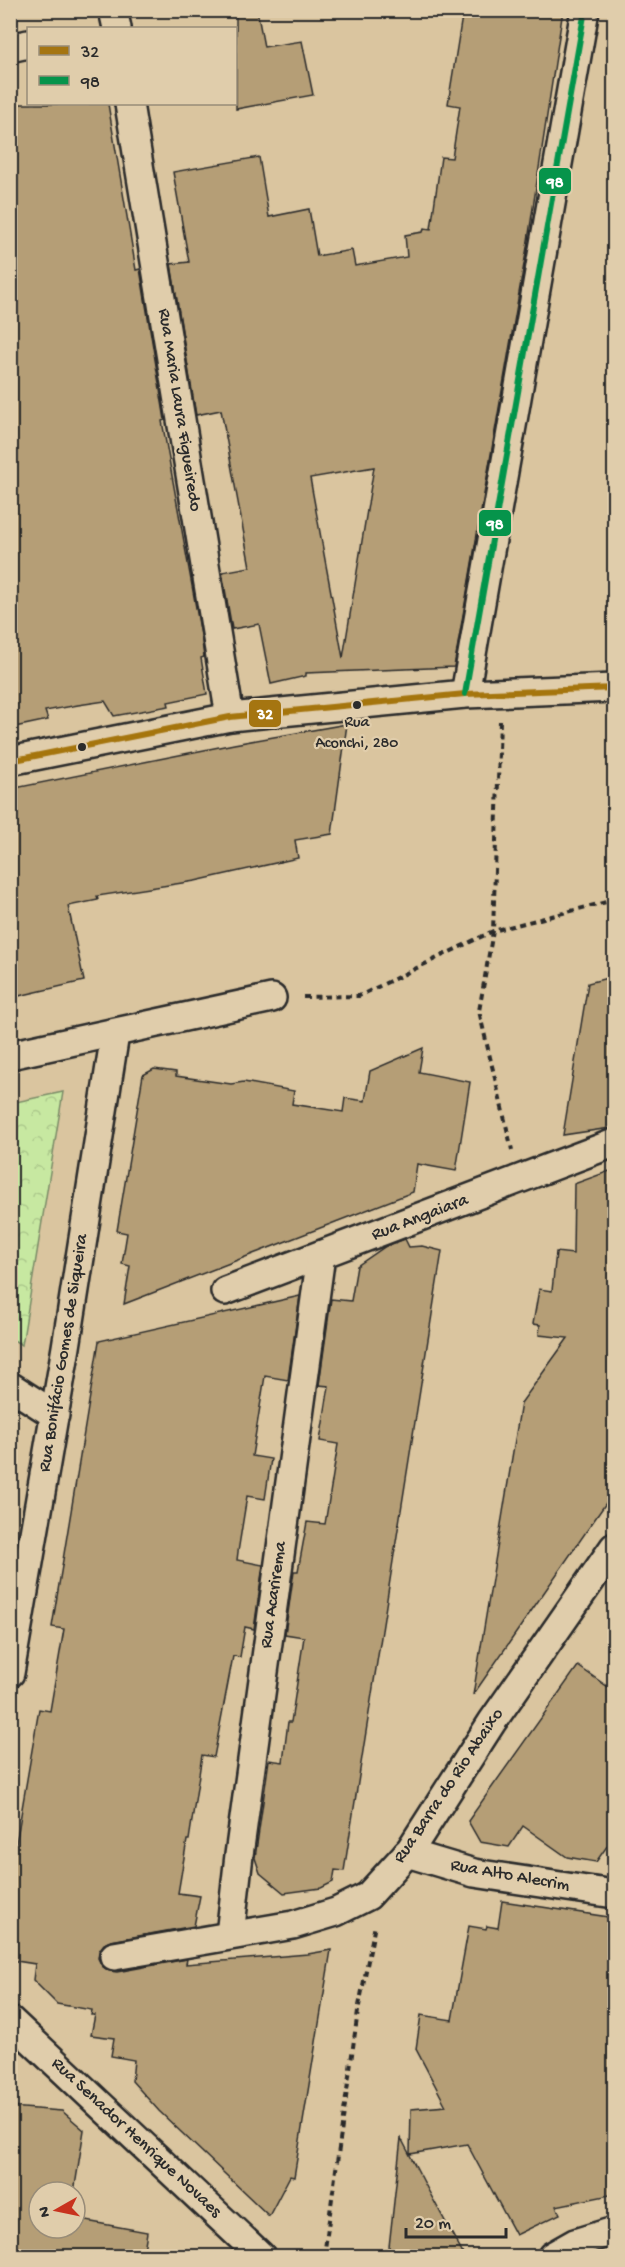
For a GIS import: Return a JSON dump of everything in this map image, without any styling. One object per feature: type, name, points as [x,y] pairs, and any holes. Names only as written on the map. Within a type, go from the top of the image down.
[{"type":"street","points":[[465,694],[585,10]]},
{"type":"street","points":[[10,48],[27,44]]},
{"type":"street","name":"Rua Maria Laura Figueiredo","points":[[129,105],[230,717]]},
{"type":"street","points":[[10,761],[230,717],[465,694],[615,688]]},
{"type":"street","points":[[10,1054],[115,1034],[272,998]]},
{"type":"street","name":"Rua Bonifácio Gomes de Siqueira","points":[[10,1673],[55,1415],[115,1034]]},
{"type":"street","name":"Rua Angaiara","points":[[225,1291],[615,1143]]},
{"type":"street","name":"Rua Acarirema","points":[[230,1935],[321,1255]]},
{"type":"street","points":[[10,1386],[55,1415]]},
{"type":"street","name":"Rua Barra do Rio Abaixo","points":[[114,1956],[293,1925],[336,1912],[368,1896],[407,1853],[492,1722],[615,1547]]},
{"type":"street","name":"Rua Alto Alecrim","points":[[407,1853],[474,1873],[615,1894]]},
{"type":"street","name":"Rua Senador Henrique Novaes","points":[[10,2020],[261,2256]]},
{"type":"street","points":[[552,2256],[575,2244],[615,2231]]},
{"type":"path","points":[[501,692],[493,931],[479,1011],[519,1180]]},
{"type":"path","points":[[272,998],[359,996],[493,931],[615,900]]},
{"type":"path","points":[[324,2256],[358,2011],[385,1877]]},
{"type":"green space","points":[[63,1092],[22,1345],[10,1338],[11,1103]]},
{"type":"building","points":[[236,10],[257,10],[264,47],[302,41],[313,95],[236,109]]},
{"type":"building","points":[[463,10],[563,10],[527,247],[454,667],[306,673],[306,676],[271,684],[259,624],[232,629],[222,572],[250,567],[221,410],[196,415],[171,264],[189,262],[173,172],[259,157],[269,217],[309,209],[317,256],[352,250],[355,266],[407,257],[405,235],[423,232],[424,228],[431,229],[441,157],[452,158],[460,106],[448,104]],"holes":[[[374,467],[343,658],[310,478]]]},
{"type":"building","points":[[10,104],[108,105],[136,270],[140,269],[165,420],[162,421],[201,635],[204,657],[201,658],[207,694],[168,702],[169,706],[114,716],[105,701],[78,705],[45,711],[48,720],[10,728]]},
{"type":"building","points":[[347,724],[332,834],[295,840],[298,858],[195,881],[97,896],[98,900],[68,906],[84,981],[10,998],[10,789]]},
{"type":"building","points":[[615,976],[615,1103],[610,1128],[563,1135],[588,983]]},
{"type":"building","points":[[423,1048],[419,1072],[470,1082],[456,1171],[417,1164],[413,1192],[124,1304],[130,1266],[122,1264],[127,1233],[117,1231],[143,1075],[154,1069],[176,1072],[176,1076],[231,1084],[244,1082],[294,1091],[292,1104],[343,1112],[345,1098],[365,1101],[370,1071]]},
{"type":"building","points":[[615,1169],[615,1490],[473,1695],[521,1403],[568,1338],[539,1335],[540,1325],[533,1324],[539,1289],[552,1291],[556,1252],[573,1254],[574,1184]]},
{"type":"building","points":[[405,1239],[409,1247],[422,1246],[442,1251],[344,1871],[335,1870],[333,1882],[321,1888],[284,1893],[260,1873],[255,1858],[269,1760],[283,1762],[304,1637],[285,1634],[294,1571],[298,1571],[307,1522],[325,1524],[338,1444],[320,1441],[329,1386],[319,1385],[331,1299],[351,1301],[357,1266],[386,1246]]},
{"type":"building","points":[[300,1296],[288,1380],[265,1376],[252,1456],[271,1459],[265,1499],[247,1496],[238,1552],[237,1560],[263,1565],[254,1629],[245,1627],[240,1657],[233,1656],[214,1757],[202,1755],[178,1893],[200,1896],[194,1926],[111,1941],[104,1944],[99,1951],[98,1958],[102,1966],[109,1971],[117,1972],[187,1959],[186,1964],[331,1950],[294,2177],[290,2176],[269,2216],[159,2111],[132,2081],[134,2060],[111,2056],[114,2038],[91,2035],[95,2015],[91,2015],[92,2010],[57,2004],[33,1980],[35,1964],[10,1960],[10,1879],[39,1709],[50,1711],[64,1629],[52,1627],[99,1341]]},
{"type":"building","points":[[578,1666],[615,1692],[615,1835],[596,1862],[567,1857],[523,1826],[509,1847],[480,1842],[468,1821]]},
{"type":"building","points":[[502,1901],[615,1918],[615,1966],[609,1997],[615,1998],[615,2194],[556,2206],[560,2214],[516,2235],[467,2144],[410,2154],[411,2109],[446,2106],[416,2049],[421,2015],[452,2020],[469,1926],[486,1929],[487,1926],[498,1928]]},
{"type":"building","points":[[10,2107],[62,2111],[84,2130],[76,2180],[27,2180],[27,2240],[87,2240],[87,2221],[147,2232],[143,2256],[10,2256]]},
{"type":"building","points":[[401,2138],[427,2188],[464,2256],[388,2256]]},
{"type":"transit line","name":"98","points":[[465,694],[585,10]]},
{"type":"transit line","name":"32","points":[[10,761],[230,717],[465,694],[614,688]]},
{"type":"place","name":"Rua Aconchi, 280","points":[[357,705]]}]
